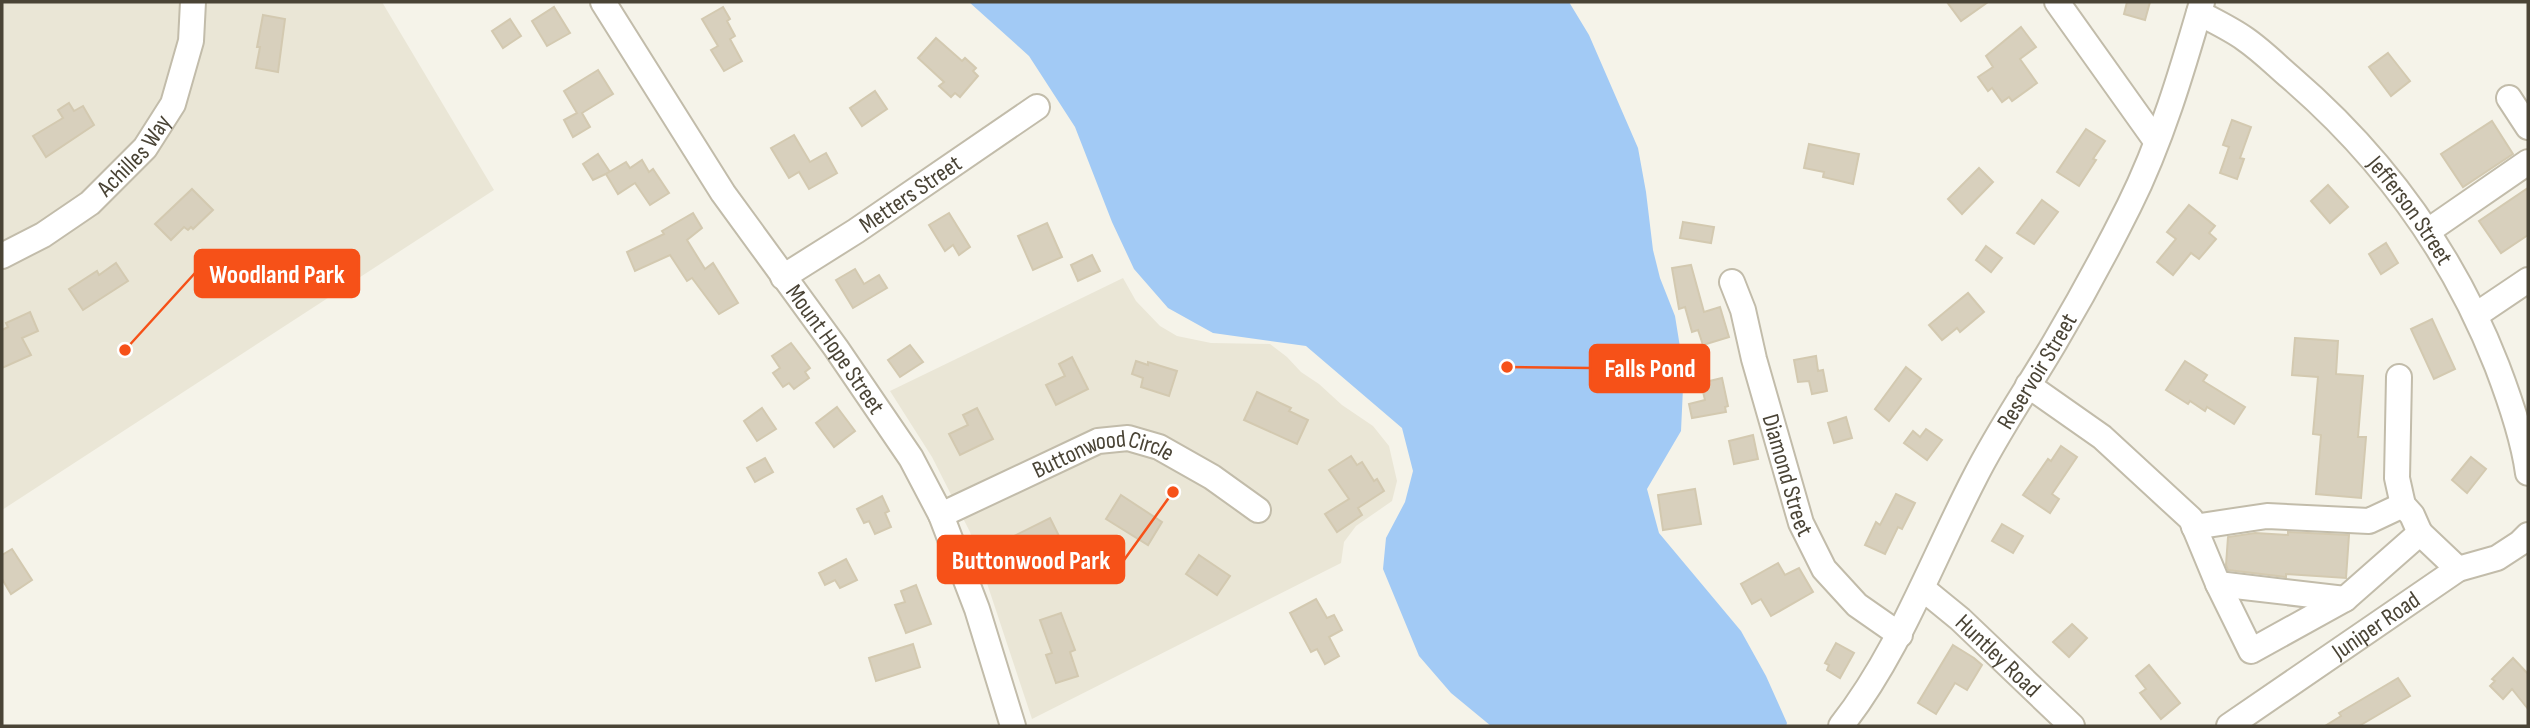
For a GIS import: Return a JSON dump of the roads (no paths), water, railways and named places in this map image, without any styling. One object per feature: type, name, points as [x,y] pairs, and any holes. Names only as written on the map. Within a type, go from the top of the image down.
[{"type":"street","name":"Achilles Way","points":[[2,256],[43,235],[90,203],[145,148],[173,104],[191,41],[193,2]]},
{"type":"street","name":"Mount Hope Street","points":[[603,2],[723,193],[836,348],[911,458],[941,515],[977,609],[1013,726]]},
{"type":"street","points":[[2057,2],[2156,141]]},
{"type":"street","name":"Reservoir Street","points":[[1841,726],[1858,705],[1900,635],[1973,480],[2007,418],[2055,342],[2124,215],[2156,141],[2201,7]]},
{"type":"street","name":"Jefferson Street","points":[[2201,7],[2245,38],[2358,142],[2428,231],[2454,271],[2476,315],[2512,408],[2528,473]]},
{"type":"street","points":[[2509,98],[2528,127]]},
{"type":"street","name":"Metters Street","points":[[783,277],[856,231],[1037,107]]},
{"type":"street","points":[[2428,231],[2528,162]]},
{"type":"street","points":[[2476,315],[2528,280]]},
{"type":"street","name":"Diamond Street","points":[[1732,282],[1743,310],[1754,359],[1801,523],[1824,569],[1857,606],[1900,635]]},
{"type":"street","points":[[2399,377],[2397,478],[2403,505],[2412,515],[2420,533],[2458,569]]},
{"type":"street","points":[[2028,385],[2102,437],[2191,519],[2218,584],[2251,651],[2345,599],[2420,533]]},
{"type":"street","name":"Buttonwood Circle","points":[[941,515],[1098,441],[1128,438],[1159,447],[1212,477],[1258,510]]},
{"type":"street","points":[[2194,527],[2267,516],[2369,521],[2403,505]]},
{"type":"street","name":"Juniper Road","points":[[2229,726],[2458,569],[2497,558],[2521,543],[2528,534]]},
{"type":"street","points":[[2218,584],[2345,599]]},
{"type":"street","name":"Huntley Road","points":[[1922,588],[1960,619],[2072,726]]},
{"type":"water","points":[[969,2],[1569,2],[1589,35],[1638,148],[1653,250],[1660,278],[1675,316],[1683,388],[1681,431],[1647,489],[1659,533],[1741,631],[1766,676],[1786,726],[1491,726],[1451,693],[1419,656],[1383,569],[1386,538],[1405,502],[1413,471],[1402,428],[1306,346],[1213,333],[1168,308],[1134,269],[1112,222],[1075,127],[1029,56]]},
{"type":"place","name":"Woodland Park","points":[[125,350]]},
{"type":"place","name":"Falls Pond","points":[[1507,367]]},
{"type":"place","name":"Buttonwood Park","points":[[1173,492]]}]
